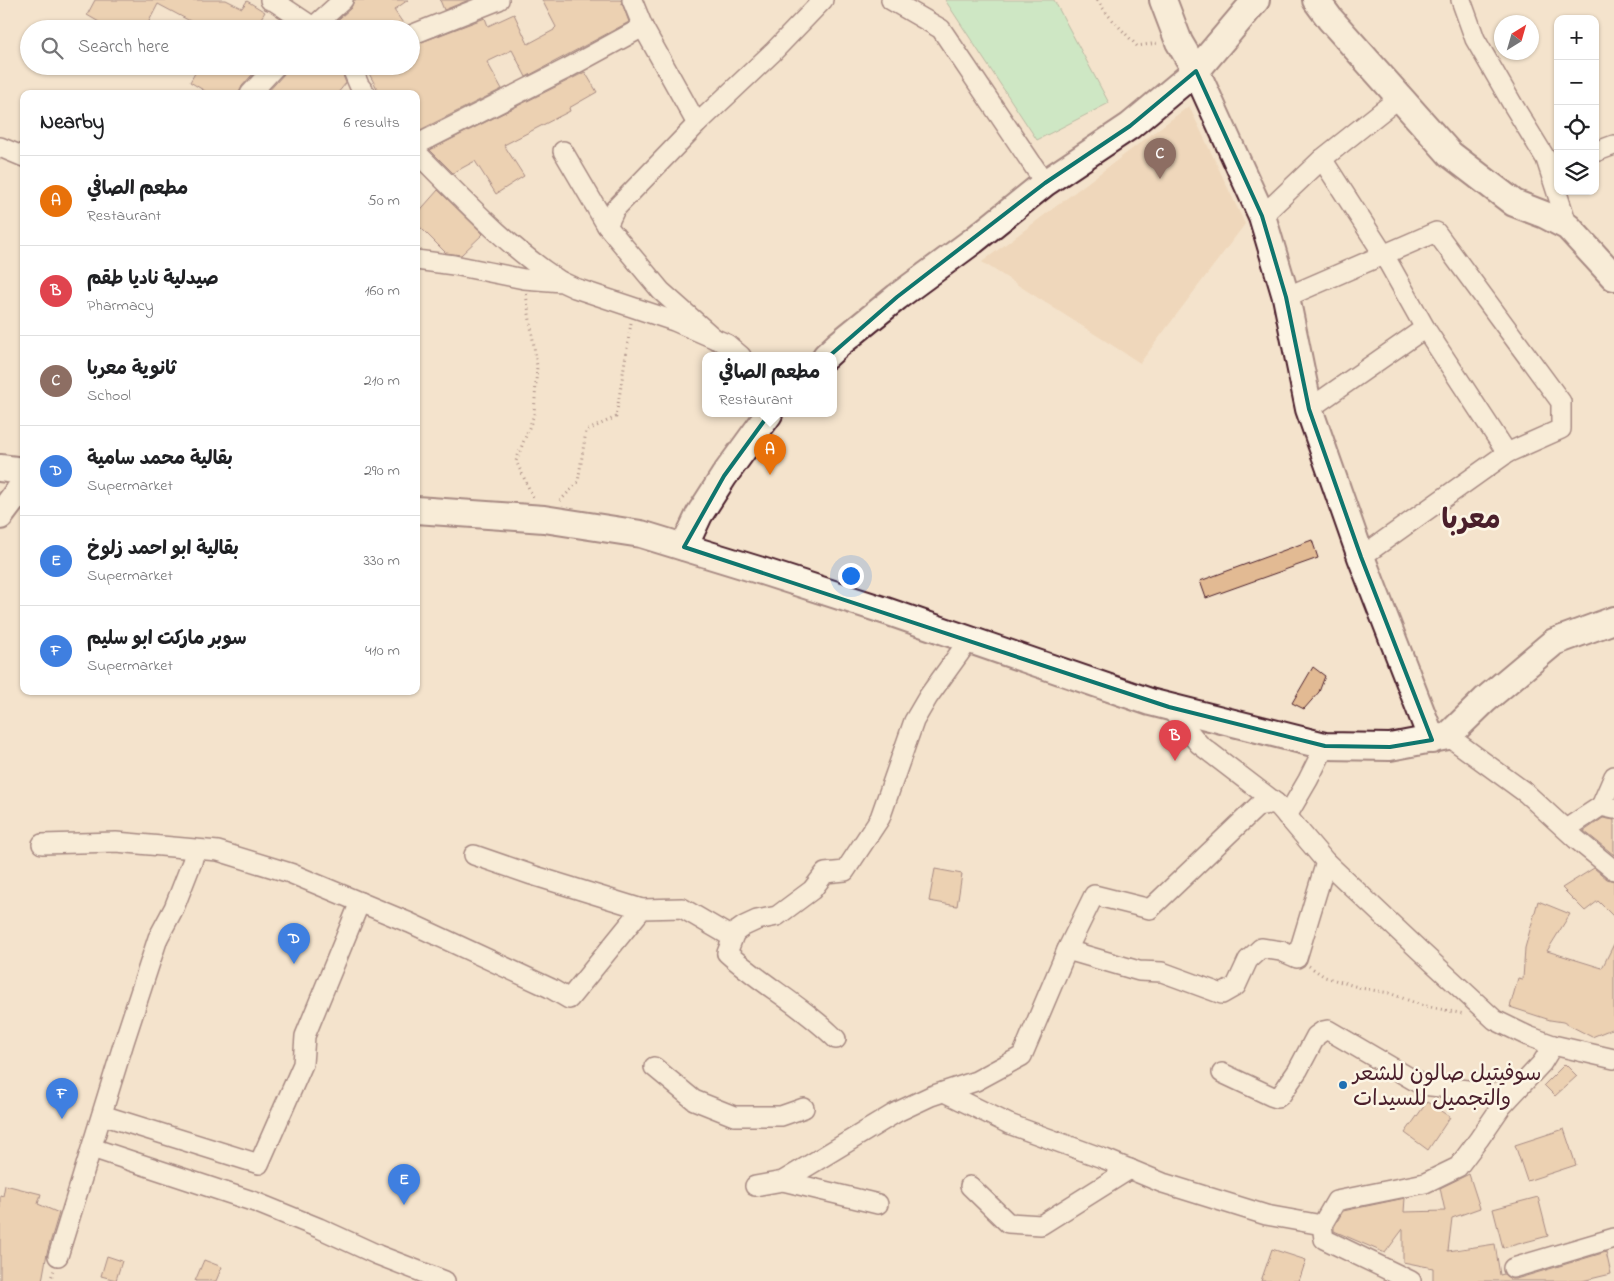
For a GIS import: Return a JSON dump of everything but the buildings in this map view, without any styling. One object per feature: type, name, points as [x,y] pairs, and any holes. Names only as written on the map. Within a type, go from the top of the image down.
[{"type":"main road","points":[[1163,0],[1179,42],[1196,71],[1262,216],[1286,297],[1308,409],[1361,557],[1440,738]]},
{"type":"main road","points":[[830,352],[897,297],[973,241],[1045,183],[1130,126],[1196,71],[1256,0]]},
{"type":"main road","points":[[1316,0],[1330,19],[1450,154],[1514,203],[1545,215],[1568,227],[1614,277]]},
{"type":"main road","points":[[684,547],[699,516],[724,476],[767,417]]},
{"type":"main road","points":[[0,468],[20,470]]},
{"type":"main road","points":[[0,516],[20,489]]},
{"type":"main road","points":[[420,510],[544,519],[641,534],[793,581],[1169,708],[1325,746],[1390,747],[1440,738],[1554,642],[1614,620]]},
{"type":"street","points":[[273,0],[302,20]]},
{"type":"street","points":[[322,20],[343,0]]},
{"type":"street","points":[[420,31],[498,0]]},
{"type":"street","points":[[632,0],[643,27],[697,124]]},
{"type":"street","points":[[607,226],[615,209],[697,124],[773,52],[823,0]]},
{"type":"street","points":[[892,0],[941,29],[1045,183]]},
{"type":"street","points":[[1461,0],[1475,39],[1513,106],[1552,158],[1568,227]]},
{"type":"street","points":[[420,143],[566,69],[643,27]]},
{"type":"street","points":[[254,90],[268,75]]},
{"type":"street","points":[[353,75],[357,90]]},
{"type":"street","points":[[1262,216],[1322,158],[1400,97]]},
{"type":"street","points":[[1599,151],[1614,145]]},
{"type":"street","points":[[0,147],[20,156]]},
{"type":"street","points":[[562,151],[607,226],[661,291],[715,339]]},
{"type":"street","points":[[420,156],[495,231],[538,267],[562,282],[674,321],[726,344],[736,352]]},
{"type":"street","points":[[1322,158],[1384,256],[1425,328],[1507,453]]},
{"type":"street","points":[[1286,297],[1436,232],[1561,402],[1561,429],[1507,453],[1361,557]]},
{"type":"street","points":[[420,261],[454,265],[524,279],[562,282]]},
{"type":"street","points":[[1308,409],[1425,328]]},
{"type":"street","points":[[474,855],[642,909],[682,908],[730,936],[756,920],[777,916],[812,890],[825,873],[845,871],[880,818],[914,720],[969,640]]},
{"type":"street","points":[[1169,708],[1199,744],[1281,809],[1326,862],[1495,1020],[1528,1036],[1553,1045],[1614,1059]]},
{"type":"street","points":[[1440,738],[1526,793],[1614,870]]},
{"type":"street","points":[[1281,809],[1308,780],[1325,746]]},
{"type":"street","points":[[1566,829],[1607,808],[1614,776]]},
{"type":"street","points":[[755,1186],[783,1181],[897,1112],[931,1096],[976,1080],[1022,1056],[1067,950],[1094,895],[1150,908],[1258,806],[1281,809]]},
{"type":"street","points":[[42,844],[116,842],[218,851],[290,873],[360,902],[410,923],[569,998],[642,909]]},
{"type":"street","points":[[58,1256],[158,938],[174,908],[195,850]]},
{"type":"street","points":[[1067,950],[1139,971],[1162,972],[1222,994],[1236,986],[1248,960],[1261,948],[1282,950],[1297,958],[1326,862]]},
{"type":"street","points":[[102,1114],[259,1164],[303,1064],[305,1036],[360,902]]},
{"type":"street","points":[[735,932],[727,953],[745,970],[793,1003],[836,1039]]},
{"type":"street","points":[[1222,1073],[1277,1098],[1298,1070],[1316,1036],[1322,1031],[1328,1030],[1422,1085],[1494,1092],[1518,1088]]},
{"type":"street","points":[[1411,1281],[1324,1239],[1322,1225],[1336,1201],[1425,1183],[1458,1167],[1501,1107],[1542,1063],[1553,1045]]},
{"type":"street","points":[[654,1067],[694,1100],[734,1116],[781,1116],[804,1108]]},
{"type":"street","points":[[944,1092],[1009,1124],[1164,1183],[1266,1215],[1322,1225]]},
{"type":"street","points":[[92,1148],[256,1202],[320,1228],[378,1255],[445,1281]]},
{"type":"street","points":[[970,1186],[1008,1223],[1041,1225],[1130,1169]]},
{"type":"street","points":[[783,1181],[878,1204]]},
{"type":"street","points":[[1513,1268],[1614,1238]]},
{"type":"path","points":[[1097,0],[1108,15],[1137,46],[1179,42]]},
{"type":"path","points":[[524,279],[537,366],[534,415],[516,461],[544,519],[578,482],[586,431],[616,417],[634,308]]},
{"type":"path","points":[[1297,958],[1325,977],[1361,988],[1389,993],[1421,1005],[1467,1015],[1483,1008]]},
{"type":"highlighted area","points":[[1196,71],[1262,216],[1286,297],[1309,409],[1361,557],[1432,740],[1390,747],[1325,746],[1169,707],[684,547],[724,476],[780,399],[897,297],[1045,183],[1130,126]]},
{"type":"shaded area","points":[[1189,106],[1245,224],[1140,363],[982,262]]},
{"type":"green space","points":[[945,0],[1054,0],[1109,103],[1037,140]]},
{"type":"place","name":"ثانوية معربا","points":[[1160,179]]},
{"type":"place","name":"مطعم الصافي","points":[[770,475]]},
{"type":"place","name":"صيدلية ناديا طقم","points":[[1175,761]]},
{"type":"place","name":"بقالية محمد سامية","points":[[294,964]]},
{"type":"place","name":"سوفيتيل صالون للشعر والتجميل للسيدات","points":[[1343,1085]]},
{"type":"place","name":"سوبر ماركت ابو سليم","points":[[62,1119]]},
{"type":"place","name":"بقالية ابو احمد زلوخ","points":[[404,1205]]},
{"type":"district","name":"معربا","points":[[1471,518]]}]
